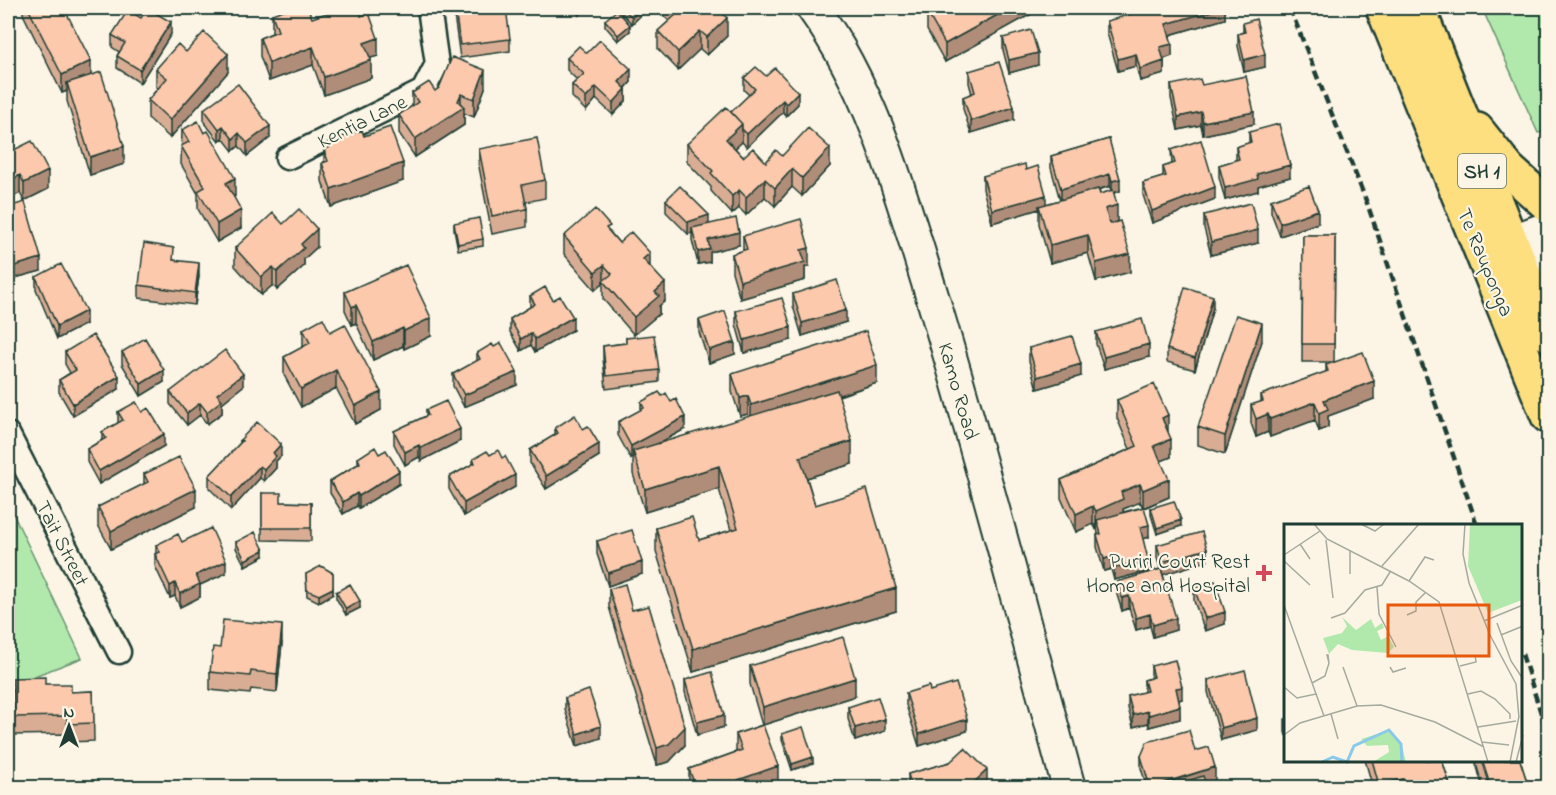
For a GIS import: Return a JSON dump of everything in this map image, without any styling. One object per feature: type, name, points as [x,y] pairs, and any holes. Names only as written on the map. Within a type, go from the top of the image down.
[{"type":"highway","name":"Te Rauponga","points":[[1383,8],[1548,334]]},
{"type":"highway","name":"Te Rauponga","points":[[1418,8],[1500,217],[1548,416]]},
{"type":"highway","points":[[1456,102],[1509,170],[1548,205]]},
{"type":"main road","name":"Kamo Road","points":[[813,8],[846,60],[893,169],[945,339],[1069,788]]},
{"type":"main road","points":[[1511,259],[1548,228]]},
{"type":"street","name":"Kentia Lane","points":[[287,158],[423,91],[436,64],[429,8]]},
{"type":"street","name":"Tait Street","points":[[8,434],[119,652]]},
{"type":"green space","points":[[1482,8],[1548,8],[1548,131],[1538,133]]},
{"type":"green space","points":[[8,503],[82,658],[8,686]]},
{"type":"building","points":[[28,8],[64,8],[91,61],[62,75]]},
{"type":"building","points":[[147,8],[171,22],[140,70],[117,56],[125,43],[112,35],[128,10],[141,18]]},
{"type":"building","points":[[289,8],[308,8],[312,18],[341,8],[358,8],[361,16],[369,13],[378,38],[364,43],[371,60],[324,77],[313,47],[269,63],[260,38],[278,31],[272,14]]},
{"type":"building","points":[[455,8],[506,8],[510,39],[460,45]]},
{"type":"building","points":[[622,8],[642,8],[632,17]]},
{"type":"building","points":[[673,8],[717,8],[727,18],[707,37],[700,31],[678,52],[658,31],[678,13]]},
{"type":"building","points":[[935,8],[1010,8],[945,44],[927,12]]},
{"type":"building","points":[[1152,8],[1222,8],[1166,24],[1172,44],[1160,47],[1164,61],[1140,69],[1136,54],[1118,59],[1107,21]]},
{"type":"building","points":[[617,10],[630,25],[618,35],[605,20]]},
{"type":"building","points":[[1256,19],[1265,54],[1244,60],[1238,34],[1245,32],[1243,23]]},
{"type":"building","points":[[1031,30],[1038,53],[1009,60],[1003,38]]},
{"type":"building","points":[[204,32],[228,54],[170,120],[148,100],[167,78],[156,69],[178,44],[186,52]]},
{"type":"building","points":[[600,40],[631,69],[619,82],[626,89],[613,103],[596,87],[586,98],[572,85],[584,74],[567,58],[579,46],[587,53]]},
{"type":"building","points":[[452,57],[485,70],[474,99],[461,94],[458,101],[464,107],[415,139],[399,115],[418,102],[412,93],[429,82],[435,91],[439,88]]},
{"type":"building","points":[[999,62],[1014,107],[971,121],[963,97],[975,92],[969,71]]},
{"type":"building","points":[[756,67],[766,76],[775,68],[798,92],[786,104],[783,100],[747,134],[742,129],[742,124],[731,112],[755,89],[744,78]]},
{"type":"building","points":[[101,72],[124,146],[90,157],[67,83]]},
{"type":"building","points":[[1246,76],[1254,112],[1203,122],[1201,112],[1178,117],[1171,85],[1200,79],[1202,85]]},
{"type":"building","points":[[238,84],[270,126],[247,143],[239,133],[233,139],[223,126],[219,129],[204,109]]},
{"type":"building","points":[[726,107],[742,124],[726,139],[743,157],[753,148],[766,162],[776,150],[782,156],[808,128],[830,148],[802,178],[792,169],[775,188],[765,179],[746,197],[739,190],[732,196],[711,173],[713,171],[687,144]]},
{"type":"building","points":[[198,121],[204,133],[208,131],[235,178],[226,183],[241,210],[217,224],[198,191],[205,187],[181,146],[189,142],[182,130]]},
{"type":"building","points":[[1279,124],[1290,165],[1257,174],[1258,179],[1225,188],[1219,165],[1239,159],[1236,147],[1251,142],[1249,132]]},
{"type":"building","points":[[390,127],[403,163],[331,189],[322,163],[328,161],[324,150],[330,147],[328,142],[362,130],[364,136]]},
{"type":"building","points":[[8,138],[14,150],[32,141],[48,171],[24,183],[20,175],[8,182]]},
{"type":"building","points":[[537,138],[545,180],[522,185],[527,209],[492,216],[479,149]]},
{"type":"building","points":[[1109,139],[1120,179],[1112,181],[1110,174],[1061,189],[1051,156]]},
{"type":"building","points":[[1201,140],[1215,187],[1152,211],[1143,183],[1166,176],[1163,167],[1175,163],[1171,150]]},
{"type":"building","points":[[1025,164],[1026,170],[1038,166],[1046,195],[992,210],[983,176]]},
{"type":"building","points":[[680,186],[709,215],[688,222],[666,200]]},
{"type":"building","points":[[1309,186],[1318,210],[1280,223],[1271,200]]},
{"type":"building","points":[[1098,189],[1100,194],[1113,190],[1117,205],[1105,209],[1110,224],[1120,221],[1130,254],[1096,263],[1088,235],[1050,245],[1039,206]]},
{"type":"building","points":[[25,202],[41,258],[11,267],[8,253],[8,207]]},
{"type":"building","points":[[1251,203],[1258,230],[1211,242],[1204,215]]},
{"type":"building","points":[[299,209],[317,229],[301,244],[304,248],[277,272],[273,267],[261,277],[235,248],[273,213],[283,224]]},
{"type":"building","points":[[595,209],[610,226],[606,228],[619,243],[631,232],[650,253],[643,259],[665,283],[655,292],[659,296],[634,317],[603,281],[612,274],[604,265],[595,272],[564,236]]},
{"type":"building","points":[[479,218],[483,239],[458,244],[454,223]]},
{"type":"building","points":[[736,218],[739,232],[708,240],[710,249],[698,252],[692,228]]},
{"type":"building","points":[[801,219],[809,248],[801,250],[805,262],[740,281],[732,254],[747,249],[743,236]]},
{"type":"building","points":[[1303,235],[1335,235],[1334,344],[1302,344]]},
{"type":"building","points":[[144,243],[174,248],[173,260],[199,263],[195,293],[139,285]]},
{"type":"building","points":[[61,264],[86,311],[57,326],[36,277]]},
{"type":"building","points":[[406,265],[431,318],[373,342],[356,305],[352,307],[345,292]]},
{"type":"building","points":[[837,280],[846,310],[802,323],[793,294]]},
{"type":"building","points":[[545,287],[553,300],[560,296],[573,317],[535,339],[531,333],[521,339],[510,319],[535,304],[530,296]]},
{"type":"building","points":[[1185,287],[1213,296],[1195,358],[1167,349]]},
{"type":"building","points":[[782,298],[791,327],[744,340],[736,311]]},
{"type":"building","points":[[725,311],[735,342],[709,350],[699,320]]},
{"type":"building","points":[[1236,315],[1262,323],[1225,436],[1198,427]]},
{"type":"building","points":[[323,318],[330,332],[345,324],[381,392],[355,406],[336,370],[301,389],[284,357],[310,343],[303,329]]},
{"type":"building","points":[[1142,319],[1149,344],[1104,357],[1096,332]]},
{"type":"building","points":[[866,331],[877,365],[751,405],[748,396],[740,398],[732,374]]},
{"type":"building","points":[[93,335],[119,376],[73,404],[59,380],[76,370],[65,352]]},
{"type":"building","points":[[654,335],[659,370],[606,376],[603,346],[626,343],[626,338]]},
{"type":"building","points":[[1072,336],[1081,364],[1037,377],[1029,348]]},
{"type":"building","points":[[145,338],[164,370],[141,384],[122,352]]},
{"type":"building","points":[[501,343],[517,372],[464,395],[453,374],[480,359],[477,353],[492,344],[494,347]]},
{"type":"building","points":[[225,350],[243,374],[217,394],[222,400],[207,412],[200,403],[187,413],[170,392]]},
{"type":"building","points":[[1363,352],[1374,381],[1324,400],[1328,409],[1319,413],[1315,402],[1270,419],[1268,414],[1256,419],[1251,405],[1263,401],[1261,395],[1328,371],[1326,365]]},
{"type":"building","points":[[1154,384],[1168,415],[1162,418],[1171,439],[1154,446],[1169,479],[1143,490],[1140,484],[1121,492],[1123,499],[1096,511],[1093,506],[1076,514],[1061,480],[1137,446],[1117,400]]},
{"type":"building","points":[[837,390],[852,441],[800,457],[815,505],[867,489],[896,588],[693,649],[656,528],[692,517],[699,540],[738,528],[719,466],[645,489],[633,451]]},
{"type":"building","points":[[659,392],[662,396],[666,393],[671,402],[676,399],[685,417],[631,446],[618,422],[644,408],[641,402]]},
{"type":"building","points":[[446,401],[460,429],[421,448],[419,445],[405,452],[394,431],[428,415],[426,410]]},
{"type":"building","points":[[136,402],[142,412],[148,408],[164,434],[99,471],[87,449],[106,438],[102,432],[123,420],[118,412]]},
{"type":"building","points":[[575,415],[583,429],[588,426],[599,444],[546,476],[530,450],[558,433],[555,428]]},
{"type":"building","points":[[257,422],[281,444],[273,453],[276,456],[264,469],[260,466],[231,497],[209,476]]},
{"type":"building","points":[[375,447],[379,454],[386,450],[399,471],[359,496],[357,493],[343,502],[330,481],[360,463],[358,458]]},
{"type":"building","points":[[498,450],[502,458],[505,456],[515,475],[464,503],[449,477],[475,463],[473,459],[487,451],[490,455]]},
{"type":"building","points":[[179,457],[196,489],[111,531],[98,507],[148,482],[144,474]]},
{"type":"building","points":[[262,493],[281,493],[281,502],[311,503],[311,528],[262,528]]},
{"type":"building","points":[[1174,501],[1181,520],[1157,528],[1151,508]]},
{"type":"building","points":[[1144,507],[1149,525],[1140,527],[1148,559],[1114,568],[1111,557],[1104,559],[1097,535],[1101,534],[1097,520]]},
{"type":"building","points":[[211,528],[226,561],[196,575],[200,584],[180,594],[175,583],[170,586],[155,554],[160,552],[156,545],[178,534],[182,542]]},
{"type":"building","points":[[632,530],[642,562],[608,573],[597,541]]},
{"type":"building","points":[[255,532],[264,550],[245,560],[236,542]]},
{"type":"building","points":[[1202,532],[1207,549],[1162,562],[1157,545]]},
{"type":"building","points":[[321,566],[333,573],[333,588],[319,595],[307,590],[306,574]]},
{"type":"building","points":[[1161,569],[1176,618],[1153,625],[1150,614],[1136,618],[1129,596],[1122,598],[1117,582]]},
{"type":"building","points":[[1215,581],[1225,612],[1205,618],[1194,588]]},
{"type":"building","points":[[350,584],[360,601],[346,609],[336,592]]},
{"type":"building","points":[[625,584],[632,610],[649,606],[685,727],[669,744],[657,748],[609,589]]},
{"type":"building","points":[[223,620],[282,625],[277,674],[251,671],[250,676],[210,672],[213,647],[220,648]]},
{"type":"building","points":[[843,637],[855,678],[763,707],[750,666]]},
{"type":"building","points":[[1175,660],[1182,687],[1176,688],[1180,706],[1149,715],[1148,711],[1133,715],[1128,696],[1147,691],[1144,680],[1154,677],[1151,666]]},
{"type":"building","points":[[1245,670],[1257,718],[1221,728],[1208,680]]},
{"type":"building","points":[[712,672],[724,715],[697,722],[685,680]]},
{"type":"building","points":[[45,677],[45,684],[71,684],[71,692],[93,691],[94,723],[67,724],[67,716],[14,717],[13,678]]},
{"type":"building","points":[[956,683],[967,719],[919,734],[906,693],[929,686],[930,691]]},
{"type":"building","points":[[589,690],[601,726],[577,734],[565,698]]},
{"type":"building","points":[[878,697],[885,719],[855,728],[848,707]]},
{"type":"building","points":[[763,725],[778,766],[738,780],[740,786],[737,788],[722,788],[721,784],[710,788],[696,788],[689,769],[742,750],[736,734]]},
{"type":"building","points":[[803,727],[813,757],[792,764],[782,734]]},
{"type":"building","points":[[1189,730],[1195,751],[1209,747],[1215,767],[1150,787],[1141,756],[1147,742]]},
{"type":"building","points":[[965,748],[987,770],[968,788],[912,788],[908,774],[950,762]]},
{"type":"building","points":[[1373,762],[1443,762],[1451,788],[1405,788],[1403,779],[1379,785]]},
{"type":"building","points":[[1483,762],[1521,762],[1529,788],[1491,788]]},
{"type":"building","points":[[1203,776],[1207,788],[1167,788]]},
{"type":"railway","points":[[1290,8],[1367,203],[1477,524]]},
{"type":"railway","points":[[1523,657],[1548,735]]},
{"type":"place","name":"Puriri Court Rest Home and Hospital","points":[[1264,573]]}]
